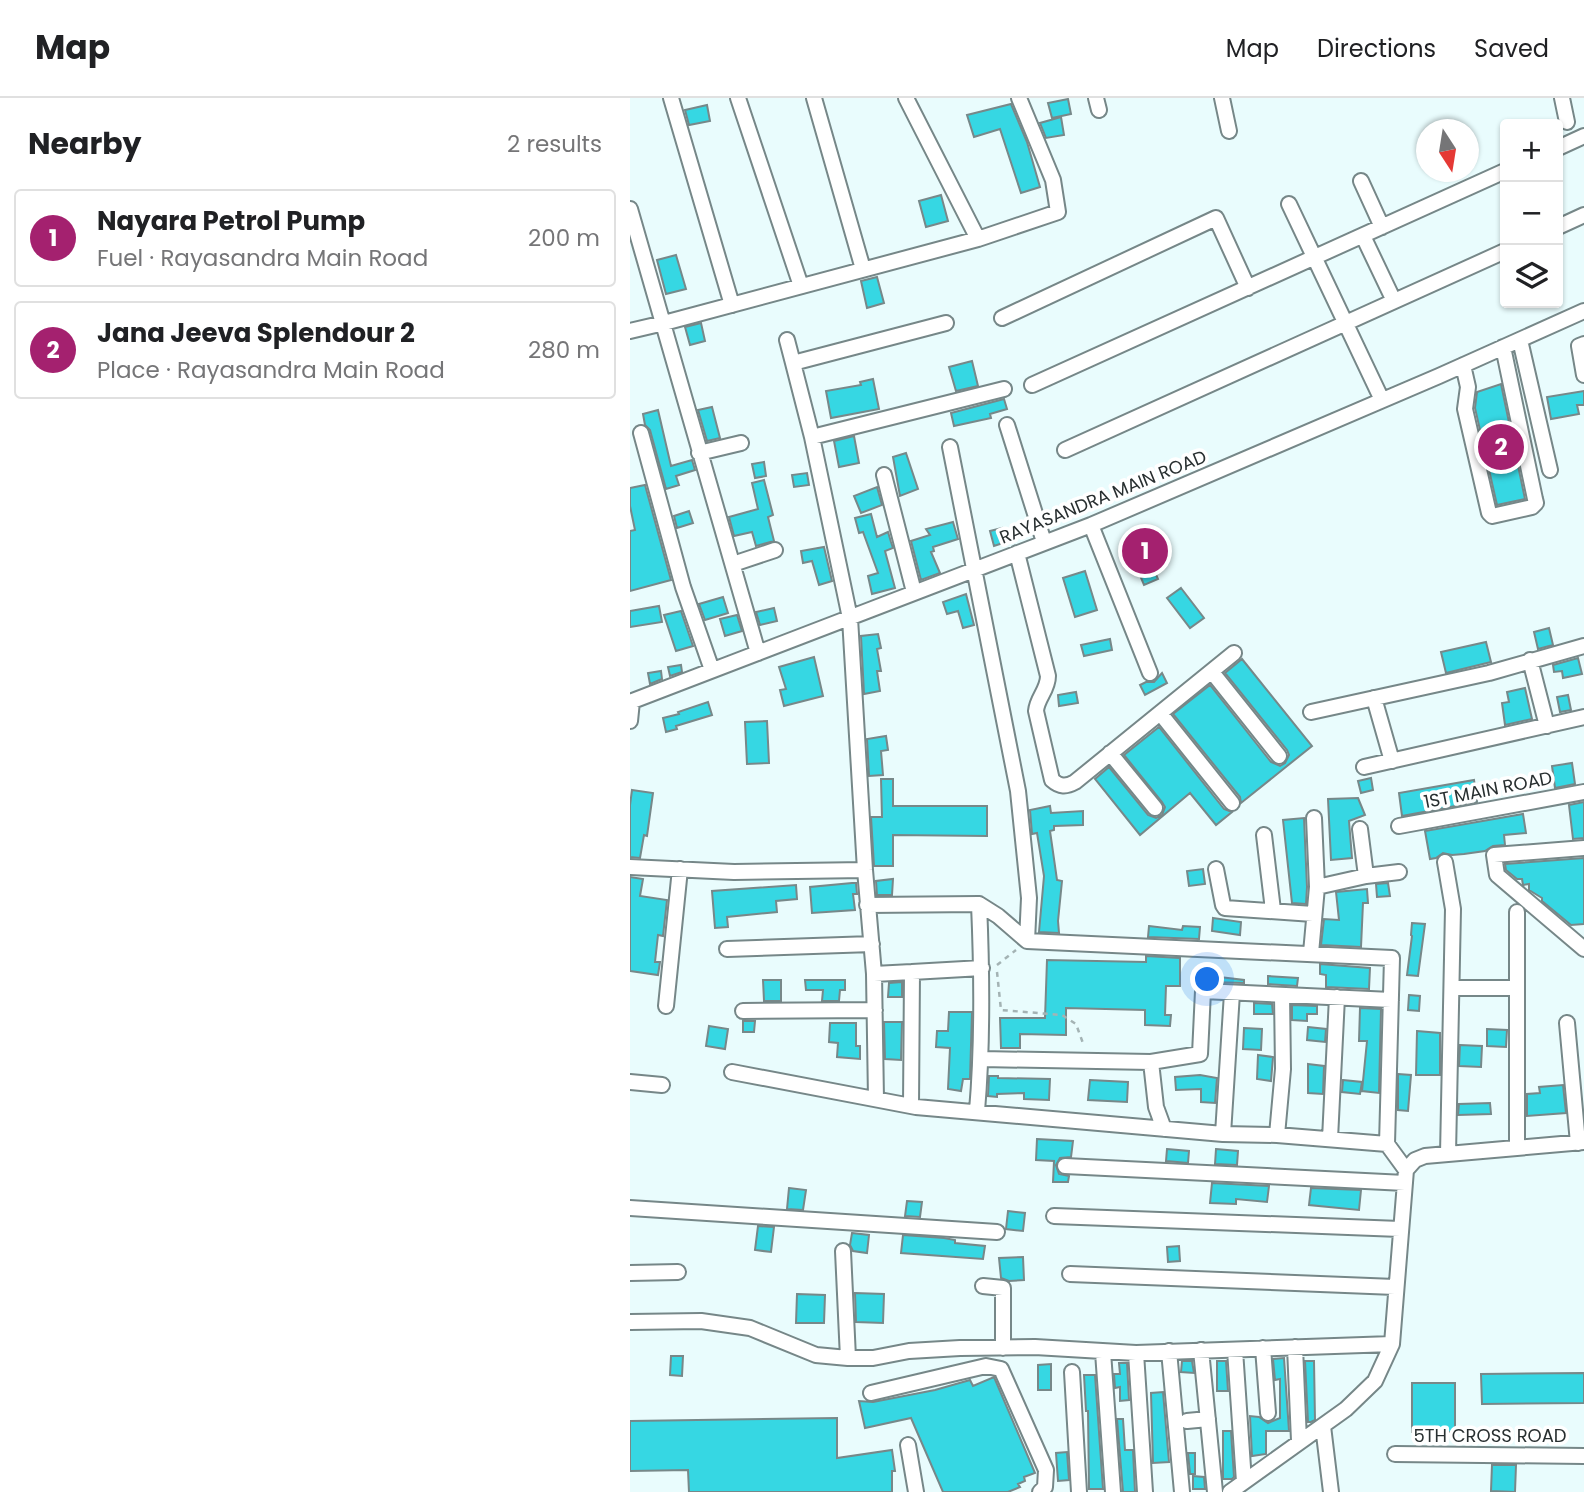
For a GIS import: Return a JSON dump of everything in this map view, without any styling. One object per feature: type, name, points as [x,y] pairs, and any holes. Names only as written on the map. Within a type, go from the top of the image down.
[{"type":"street","points":[[671,98],[732,304]]},
{"type":"street","points":[[738,98],[801,286]]},
{"type":"street","points":[[814,98],[863,269]]},
{"type":"street","points":[[906,98],[978,239]]},
{"type":"street","points":[[630,331],[978,239],[1058,212],[1053,180],[1019,98]]},
{"type":"street","points":[[1222,98],[1229,131]]},
{"type":"street","points":[[1562,98],[1567,122]]},
{"type":"street","points":[[1563,146],[1584,136]]},
{"type":"street","points":[[1032,385],[1500,174]]},
{"type":"street","points":[[1361,181],[1382,227]]},
{"type":"street","points":[[1289,204],[1382,400]]},
{"type":"street","points":[[630,209],[758,653]]},
{"type":"street","points":[[1563,225],[1584,215]]},
{"type":"street","points":[[1002,318],[1216,218],[1248,288]]},
{"type":"street","points":[[1363,236],[1394,301]]},
{"type":"street","points":[[1065,450],[1500,253]]},
{"type":"street","name":"RAYASANDRA MAIN ROAD","points":[[631,701],[1091,525],[1584,311]]},
{"type":"street","points":[[793,363],[946,323]]},
{"type":"street","points":[[787,340],[812,437],[850,618],[867,905],[874,974],[876,1099]]},
{"type":"street","points":[[1520,340],[1550,470]]},
{"type":"street","points":[[1584,344],[1579,346],[1584,375]]},
{"type":"street","points":[[1463,365],[1468,387],[1465,409],[1489,513],[1492,516],[1532,507],[1536,503],[1503,347]]},
{"type":"street","points":[[812,437],[1004,389]]},
{"type":"street","points":[[1007,425],[1044,542]]},
{"type":"street","points":[[641,433],[683,587],[712,670]]},
{"type":"street","points":[[699,453],[741,443]]},
{"type":"street","points":[[950,447],[1018,791],[1029,898],[1027,941]]},
{"type":"street","points":[[884,475],[914,592]]},
{"type":"street","points":[[1091,525],[1150,673]]},
{"type":"street","points":[[733,564],[775,550]]},
{"type":"street","points":[[1017,553],[1048,676],[1048,686],[1036,711],[1052,780],[1058,785],[1067,786],[1234,653]]},
{"type":"street","points":[[1311,712],[1489,673],[1584,646]]},
{"type":"street","points":[[1530,660],[1547,726]]},
{"type":"street","points":[[1212,672],[1279,756]]},
{"type":"street","points":[[1374,698],[1392,761]]},
{"type":"street","points":[[630,721],[631,701]]},
{"type":"street","points":[[1160,713],[1232,803]]},
{"type":"street","points":[[1364,767],[1584,717]]},
{"type":"street","points":[[1110,753],[1155,808]]},
{"type":"street","name":"1ST MAIN ROAD","points":[[1399,826],[1584,792]]},
{"type":"street","points":[[1311,953],[1317,887],[1314,818]]},
{"type":"street","points":[[1360,830],[1366,876]]},
{"type":"street","points":[[1264,835],[1273,910]]},
{"type":"street","points":[[1584,848],[1494,855],[1497,875],[1584,949]]},
{"type":"street","points":[[1445,862],[1453,909],[1448,1154]]},
{"type":"street","points":[[630,867],[734,872],[865,870]]},
{"type":"street","points":[[666,1006],[680,869]]},
{"type":"street","points":[[1216,869],[1225,908],[1313,914]]},
{"type":"street","points":[[1317,887],[1399,872]]},
{"type":"street","points":[[978,1111],[982,1059],[979,904]]},
{"type":"street","points":[[867,905],[979,904],[1027,941],[1392,958],[1387,1144],[1405,1176]]},
{"type":"street","points":[[1517,912],[1517,1148]]},
{"type":"street","points":[[727,949],[872,944]]},
{"type":"street","points":[[874,974],[982,968]]},
{"type":"street","points":[[911,1106],[912,972]]},
{"type":"street","points":[[1452,988],[1517,989]]},
{"type":"street","points":[[982,1059],[1151,1062],[1200,1054],[1203,991],[1391,1000]]},
{"type":"street","points":[[1223,1134],[1232,993]]},
{"type":"street","points":[[1277,1135],[1283,1069],[1282,995]]},
{"type":"street","points":[[1330,1139],[1337,997]]},
{"type":"street","points":[[743,1011],[874,1010]]},
{"type":"street","points":[[1230,1492],[1346,1409],[1375,1381],[1392,1344],[1405,1176],[1415,1160],[1425,1156],[1581,1143],[1567,1023]]},
{"type":"street","points":[[1151,1062],[1156,1107],[1164,1129]]},
{"type":"street","points":[[732,1072],[911,1106],[1223,1134],[1277,1135],[1387,1144]]},
{"type":"street","points":[[630,1082],[662,1085]]},
{"type":"street","points":[[1065,1166],[1405,1176]]},
{"type":"street","points":[[630,1208],[997,1231]]},
{"type":"street","points":[[1054,1216],[1400,1229]]},
{"type":"street","points":[[843,1251],[848,1358]]},
{"type":"street","points":[[630,1273],[678,1272]]},
{"type":"street","points":[[1070,1274],[1395,1287]]},
{"type":"street","points":[[983,1286],[1003,1288],[1003,1348]]},
{"type":"street","points":[[630,1322],[701,1321],[751,1328],[816,1355],[848,1358],[873,1358],[909,1351],[1035,1347],[1136,1353],[1392,1344]]},
{"type":"street","points":[[1294,1347],[1299,1441]]},
{"type":"street","points":[[1263,1348],[1268,1413]]},
{"type":"street","points":[[1201,1350],[1215,1492]]},
{"type":"street","points":[[1235,1350],[1244,1482]]},
{"type":"street","points":[[1168,1351],[1182,1492]]},
{"type":"street","points":[[1102,1352],[1113,1492]]},
{"type":"street","points":[[1136,1353],[1145,1492]]},
{"type":"street","points":[[871,1392],[986,1366],[1001,1369],[1046,1470],[1045,1488],[1040,1492]]},
{"type":"street","points":[[1072,1372],[1079,1492]]},
{"type":"street","points":[[1187,1421],[1208,1419]]},
{"type":"street","points":[[1323,1426],[1331,1492]]},
{"type":"street","points":[[908,1446],[916,1492]]},
{"type":"street","name":"5TH CROSS ROAD","points":[[1395,1454],[1584,1456]]},
{"type":"path","points":[[1027,941],[997,965],[1000,1010],[1062,1015],[1076,1024],[1086,1060]]},
{"type":"building","points":[[1068,99],[1071,114],[1052,118],[1048,103]]},
{"type":"building","points":[[1011,104],[1027,142],[1040,187],[1021,193],[1000,129],[974,137],[967,115]]},
{"type":"building","points":[[707,105],[710,121],[689,125],[685,110]]},
{"type":"building","points":[[1061,117],[1064,135],[1046,138],[1040,123]]},
{"type":"building","points":[[941,195],[948,221],[926,227],[919,201]]},
{"type":"building","points":[[676,255],[686,289],[666,294],[657,260]]},
{"type":"building","points":[[877,277],[884,303],[867,308],[861,281]]},
{"type":"building","points":[[701,323],[705,341],[690,345],[685,327]]},
{"type":"building","points":[[972,361],[978,386],[956,391],[949,367]]},
{"type":"building","points":[[873,379],[879,409],[831,418],[826,391],[861,385],[860,382]]},
{"type":"building","points":[[1501,384],[1525,499],[1497,505],[1475,408],[1477,392]]},
{"type":"building","points":[[1584,391],[1584,405],[1577,405],[1579,414],[1551,419],[1547,397]]},
{"type":"building","points":[[1004,399],[1007,409],[990,414],[991,418],[954,426],[951,413]]},
{"type":"building","points":[[712,407],[720,438],[707,441],[698,410]]},
{"type":"building","points":[[658,410],[671,466],[692,460],[695,470],[676,476],[679,485],[666,489],[643,414]]},
{"type":"building","points":[[854,436],[859,463],[839,467],[834,441]]},
{"type":"building","points":[[906,453],[918,489],[900,496],[893,457]]},
{"type":"building","points":[[764,462],[766,476],[755,478],[752,464]]},
{"type":"building","points":[[807,473],[809,485],[794,487],[792,475]]},
{"type":"building","points":[[764,480],[773,515],[768,517],[774,541],[756,546],[752,532],[734,536],[729,517],[758,509],[752,483]]},
{"type":"building","points":[[645,485],[671,580],[630,591],[630,531],[635,530],[630,506],[630,488]]},
{"type":"building","points":[[877,487],[882,505],[861,513],[854,496]]},
{"type":"building","points":[[689,511],[693,523],[677,528],[674,516]]},
{"type":"building","points":[[871,514],[877,537],[888,532],[893,548],[885,551],[895,588],[872,594],[868,576],[878,573],[855,518]]},
{"type":"building","points":[[953,522],[958,539],[933,547],[934,551],[931,552],[940,573],[921,580],[911,541],[930,535],[926,529]]},
{"type":"building","points":[[1002,528],[1006,542],[994,546],[990,531]]},
{"type":"building","points":[[1137,532],[1158,579],[1144,585],[1124,537]]},
{"type":"building","points":[[824,547],[832,581],[819,585],[812,561],[803,563],[801,551]]},
{"type":"building","points":[[1085,571],[1097,610],[1075,617],[1063,578]]},
{"type":"building","points":[[1181,588],[1204,618],[1190,628],[1167,598]]},
{"type":"building","points":[[966,594],[974,625],[963,628],[958,611],[947,614],[943,602]]},
{"type":"building","points":[[723,597],[728,613],[705,620],[699,604]]},
{"type":"building","points":[[659,606],[662,622],[630,627],[630,611]]},
{"type":"building","points":[[774,608],[777,621],[760,625],[756,612]]},
{"type":"building","points":[[681,611],[693,646],[676,651],[664,615]]},
{"type":"building","points":[[737,615],[742,631],[725,636],[720,619]]},
{"type":"building","points":[[1549,628],[1553,645],[1538,649],[1534,632]]},
{"type":"building","points":[[878,634],[881,648],[877,649],[881,671],[877,671],[880,691],[864,694],[861,636]]},
{"type":"building","points":[[1110,639],[1112,650],[1084,656],[1081,645]]},
{"type":"building","points":[[1486,642],[1491,662],[1446,673],[1441,652]]},
{"type":"building","points":[[814,657],[823,696],[784,706],[780,690],[786,689],[779,667]]},
{"type":"building","points":[[1578,658],[1582,674],[1563,678],[1562,671],[1554,672],[1553,665]]},
{"type":"building","points":[[1242,659],[1312,746],[1241,803],[1240,797],[1173,714],[1210,685],[1271,762],[1280,766],[1285,763],[1289,755],[1287,750],[1225,673]]},
{"type":"building","points":[[681,665],[682,672],[670,676],[668,667]]},
{"type":"building","points":[[661,671],[662,679],[650,684],[648,673]]},
{"type":"building","points":[[1162,673],[1167,683],[1145,695],[1140,685],[1154,682]]},
{"type":"building","points":[[1525,688],[1532,719],[1505,725],[1502,703],[1509,702],[1507,692]]},
{"type":"building","points":[[1076,692],[1078,703],[1059,706],[1058,695]]},
{"type":"building","points":[[1568,695],[1571,710],[1560,712],[1557,697]]},
{"type":"building","points":[[708,702],[712,715],[676,726],[677,729],[666,732],[663,718]]},
{"type":"building","points":[[767,721],[769,763],[747,764],[745,722]]},
{"type":"building","points":[[1159,727],[1224,809],[1232,812],[1216,825],[1190,793],[1140,835],[1095,779],[1109,767],[1148,815],[1156,818],[1162,815],[1165,807],[1162,802],[1124,755]]},
{"type":"building","points":[[886,736],[888,750],[881,751],[883,775],[869,776],[867,739]]},
{"type":"building","points":[[1572,763],[1575,784],[1555,788],[1552,766]]},
{"type":"building","points":[[1371,778],[1373,790],[1361,793],[1358,781]]},
{"type":"building","points":[[881,779],[893,779],[893,806],[987,806],[987,836],[893,835],[893,866],[874,866],[871,817],[882,817]]},
{"type":"building","points":[[1474,780],[1477,802],[1402,816],[1399,793]]},
{"type":"building","points":[[632,790],[653,793],[647,836],[644,835],[640,858],[630,857]]},
{"type":"building","points":[[1358,798],[1365,815],[1349,821],[1352,858],[1331,860],[1328,799]]},
{"type":"building","points":[[1584,802],[1584,838],[1573,839],[1569,805]]},
{"type":"building","points":[[1050,806],[1051,813],[1083,811],[1083,825],[1054,826],[1054,830],[1050,831],[1057,880],[1062,881],[1059,933],[1039,932],[1044,876],[1037,833],[1032,834],[1030,810]]},
{"type":"building","points":[[1523,814],[1526,833],[1504,835],[1505,845],[1464,854],[1443,853],[1430,859],[1425,831]]},
{"type":"building","points":[[1304,818],[1306,904],[1292,903],[1283,820]]},
{"type":"building","points":[[1584,858],[1584,924],[1571,925],[1542,901],[1542,898],[1529,890],[1529,884],[1523,885],[1522,879],[1517,879],[1506,870],[1505,864]]},
{"type":"building","points":[[1203,869],[1205,884],[1189,886],[1187,871]]},
{"type":"building","points":[[630,877],[643,879],[640,896],[667,900],[663,936],[658,935],[655,962],[660,962],[658,975],[630,971]]},
{"type":"building","points":[[893,879],[892,895],[877,895],[876,881]]},
{"type":"building","points":[[856,883],[857,894],[853,894],[855,910],[812,913],[810,887]]},
{"type":"building","points":[[1388,883],[1390,896],[1377,897],[1376,884]]},
{"type":"building","points":[[796,885],[797,899],[776,901],[777,912],[727,917],[728,927],[715,928],[712,891]]},
{"type":"building","points":[[1367,889],[1368,903],[1363,903],[1361,947],[1321,945],[1324,919],[1339,920],[1336,892]]},
{"type":"building","points":[[1213,918],[1241,922],[1240,935],[1212,931]]},
{"type":"building","points":[[1412,923],[1425,924],[1418,976],[1407,975]]},
{"type":"building","points":[[1149,926],[1182,930],[1183,926],[1200,927],[1199,939],[1148,937]]},
{"type":"building","points":[[1146,956],[1180,958],[1180,986],[1166,986],[1165,1015],[1171,1015],[1170,1026],[1145,1025],[1145,1010],[1066,1008],[1066,1035],[1020,1034],[1020,1048],[1001,1048],[1000,1018],[1045,1018],[1047,960],[1146,962]]},
{"type":"building","points":[[1320,964],[1370,968],[1369,989],[1326,987],[1326,975],[1320,974]]},
{"type":"building","points":[[1211,976],[1244,980],[1244,983],[1210,982]]},
{"type":"building","points":[[1268,976],[1298,978],[1297,986],[1268,984]]},
{"type":"building","points":[[763,980],[781,980],[781,1001],[764,1001]]},
{"type":"building","points":[[805,980],[845,980],[845,990],[840,990],[839,1001],[822,1001],[823,990],[806,990]]},
{"type":"building","points":[[902,982],[902,997],[888,997],[889,983]]},
{"type":"building","points":[[1409,995],[1420,996],[1419,1011],[1408,1010]]},
{"type":"building","points":[[1254,1003],[1272,1004],[1273,1014],[1254,1014]]},
{"type":"building","points":[[1292,1005],[1317,1006],[1317,1014],[1307,1014],[1307,1021],[1292,1020]]},
{"type":"building","points":[[1360,1008],[1381,1009],[1379,1093],[1362,1091],[1367,1041],[1359,1041]]},
{"type":"building","points":[[949,1012],[972,1012],[970,1079],[963,1079],[961,1091],[948,1089],[950,1048],[936,1047],[937,1031],[948,1031]]},
{"type":"building","points":[[743,1021],[755,1021],[754,1032],[743,1032]]},
{"type":"building","points":[[884,1022],[902,1022],[901,1060],[885,1059]]},
{"type":"building","points":[[830,1023],[856,1023],[856,1046],[860,1046],[860,1059],[837,1057],[838,1043],[829,1042]]},
{"type":"building","points":[[709,1026],[728,1029],[725,1049],[706,1046]]},
{"type":"building","points":[[1308,1027],[1326,1029],[1325,1042],[1307,1040]]},
{"type":"building","points":[[1244,1028],[1262,1029],[1261,1050],[1243,1049]]},
{"type":"building","points":[[1487,1029],[1507,1030],[1506,1047],[1487,1046]]},
{"type":"building","points":[[1417,1031],[1440,1033],[1440,1075],[1416,1075]]},
{"type":"building","points":[[1460,1045],[1482,1046],[1481,1067],[1459,1066]]},
{"type":"building","points":[[1258,1055],[1273,1057],[1271,1081],[1257,1079]]},
{"type":"building","points":[[1308,1064],[1324,1066],[1323,1094],[1308,1093]]},
{"type":"building","points":[[1398,1074],[1411,1075],[1408,1111],[1398,1110]]},
{"type":"building","points":[[1200,1075],[1217,1078],[1215,1103],[1201,1102],[1201,1089],[1176,1090],[1175,1077]]},
{"type":"building","points":[[989,1076],[1050,1079],[1049,1100],[1024,1099],[1024,1093],[988,1096]]},
{"type":"building","points":[[1090,1080],[1128,1082],[1127,1102],[1088,1100]]},
{"type":"building","points":[[1343,1080],[1362,1082],[1360,1094],[1342,1092]]},
{"type":"building","points":[[1563,1085],[1566,1113],[1527,1116],[1527,1094],[1540,1093],[1539,1087]]},
{"type":"building","points":[[1490,1103],[1491,1114],[1458,1115],[1459,1104]]},
{"type":"building","points":[[1037,1139],[1073,1141],[1071,1157],[1060,1158],[1056,1165],[1059,1174],[1069,1176],[1068,1182],[1053,1182],[1054,1161],[1036,1160]]},
{"type":"building","points":[[1167,1149],[1189,1151],[1188,1163],[1166,1161]]},
{"type":"building","points":[[1216,1149],[1238,1151],[1237,1165],[1215,1164]]},
{"type":"building","points":[[1212,1183],[1269,1186],[1267,1202],[1236,1199],[1236,1204],[1210,1203]]},
{"type":"building","points":[[789,1188],[806,1190],[803,1210],[787,1209]]},
{"type":"building","points":[[1311,1188],[1361,1190],[1359,1210],[1309,1205]]},
{"type":"building","points":[[907,1201],[922,1202],[920,1217],[905,1216]]},
{"type":"building","points":[[1008,1211],[1025,1213],[1023,1231],[1006,1229]]},
{"type":"building","points":[[758,1226],[774,1227],[771,1252],[755,1250]]},
{"type":"building","points":[[852,1233],[869,1235],[867,1253],[853,1251],[850,1245]]},
{"type":"building","points":[[903,1235],[944,1238],[955,1240],[955,1243],[985,1246],[983,1259],[901,1253]]},
{"type":"building","points":[[1179,1246],[1180,1261],[1168,1262],[1167,1247]]},
{"type":"building","points":[[1023,1257],[1024,1280],[1009,1281],[1001,1278],[999,1258]]},
{"type":"building","points":[[855,1293],[884,1294],[883,1323],[856,1322]]},
{"type":"building","points":[[797,1294],[825,1295],[824,1323],[796,1323]]},
{"type":"building","points":[[671,1356],[683,1356],[682,1376],[670,1375]]},
{"type":"building","points":[[1284,1358],[1289,1431],[1266,1431],[1266,1454],[1252,1456],[1250,1416],[1259,1417],[1268,1423],[1280,1418],[1280,1379],[1275,1380],[1273,1359]]},
{"type":"building","points":[[1182,1361],[1192,1361],[1194,1373],[1181,1372]]},
{"type":"building","points":[[1217,1361],[1226,1361],[1228,1391],[1217,1391]]},
{"type":"building","points":[[1305,1361],[1314,1361],[1315,1420],[1311,1422],[1308,1422]]},
{"type":"building","points":[[1119,1363],[1127,1363],[1129,1400],[1120,1401],[1120,1387],[1115,1388],[1114,1374],[1120,1374]]},
{"type":"building","points":[[1051,1364],[1051,1390],[1038,1390],[1038,1365]]},
{"type":"building","points":[[1584,1373],[1584,1403],[1482,1404],[1481,1374]]},
{"type":"building","points":[[1084,1375],[1095,1375],[1103,1489],[1089,1489],[1088,1411]]},
{"type":"building","points":[[994,1377],[1035,1473],[1024,1477],[1025,1481],[1018,1484],[1020,1487],[1008,1492],[943,1492],[911,1418],[865,1428],[859,1401],[873,1402],[970,1380],[973,1386]]},
{"type":"building","points":[[1412,1383],[1455,1383],[1455,1432],[1412,1432]]},
{"type":"building","points":[[1163,1392],[1169,1462],[1153,1463],[1151,1393]]},
{"type":"building","points":[[837,1418],[837,1458],[892,1450],[895,1471],[892,1471],[892,1492],[689,1492],[688,1470],[630,1471],[630,1421]]},
{"type":"building","points":[[1117,1419],[1123,1419],[1125,1450],[1133,1450],[1135,1492],[1123,1492]]},
{"type":"building","points":[[1223,1431],[1231,1431],[1232,1479],[1223,1479]]},
{"type":"building","points":[[1067,1452],[1069,1480],[1058,1481],[1056,1453]]},
{"type":"building","points":[[1188,1453],[1195,1453],[1195,1474],[1190,1474]]},
{"type":"building","points":[[1492,1465],[1516,1465],[1515,1492],[1491,1491]]},
{"type":"building","points":[[1193,1476],[1204,1477],[1205,1489],[1193,1489]]},
{"type":"place","name":"Jana Jeeva Splendour 2","points":[[1501,447]]},
{"type":"place","name":"Nayara Petrol Pump","points":[[1145,551]]}]
